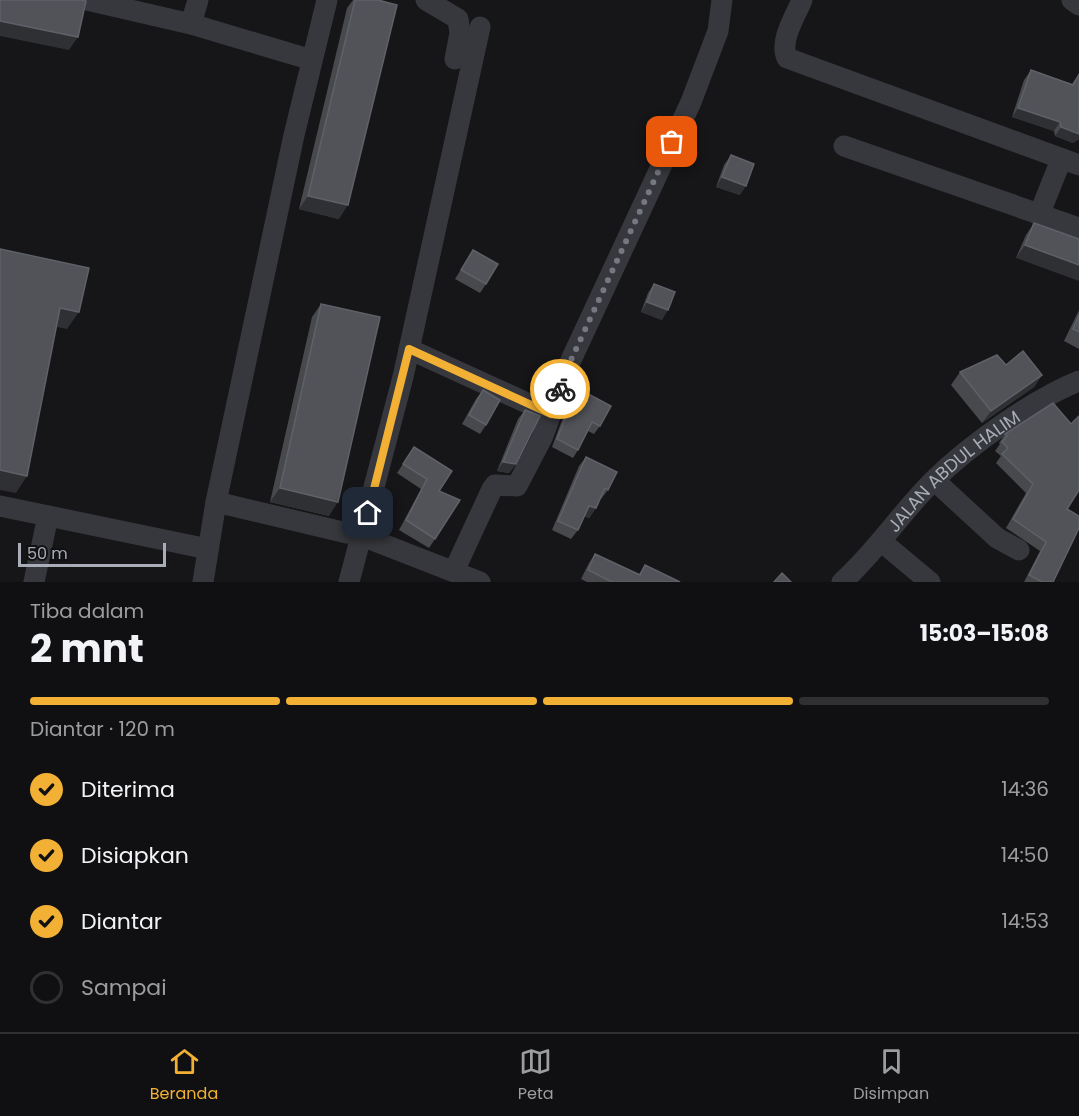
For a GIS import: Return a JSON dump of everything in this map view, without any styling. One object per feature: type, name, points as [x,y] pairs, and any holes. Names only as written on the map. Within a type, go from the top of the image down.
[{"type":"street","points":[[87,0],[191,24],[312,60]]},
{"type":"street","points":[[191,24],[198,0]]},
{"type":"street","points":[[203,582],[216,502],[294,135],[327,0]]},
{"type":"street","points":[[426,0],[458,19],[460,33],[455,59]]},
{"type":"street","points":[[802,0],[784,42],[784,51],[788,58],[1070,162],[1039,215]]},
{"type":"street","points":[[1072,0],[1079,5]]},
{"type":"street","points":[[216,502],[355,535],[469,578],[492,489],[495,485],[517,486],[520,482],[551,414],[571,360],[691,102],[718,31],[720,1]]},
{"type":"street","points":[[348,582],[355,535],[409,349],[480,27]]},
{"type":"street","points":[[844,146],[1079,228]]},
{"type":"street","points":[[409,349],[551,414]]},
{"type":"street","name":"JALAN ABDUL HALIM","points":[[842,582],[882,542],[934,480],[1020,415],[1064,387],[1079,381]]},
{"type":"street","points":[[934,480],[997,538],[1019,550]]},
{"type":"street","points":[[0,506],[208,549]]},
{"type":"street","points":[[34,582],[48,516]]},
{"type":"street","points":[[882,542],[930,582]]},
{"type":"building","points":[[0,0],[86,1],[78,37],[0,21]]},
{"type":"building","points":[[355,0],[378,0],[397,5],[348,205],[308,196]]},
{"type":"building","points":[[1031,70],[1073,85],[1079,75],[1079,134],[1061,127],[1060,122],[1018,108]]},
{"type":"building","points":[[731,155],[754,164],[746,186],[722,177]]},
{"type":"building","points":[[1034,223],[1079,239],[1079,265],[1025,245]]},
{"type":"building","points":[[0,249],[89,268],[79,312],[60,308],[27,476],[0,470]]},
{"type":"building","points":[[473,250],[498,264],[486,284],[461,270]]},
{"type":"building","points":[[654,284],[675,292],[668,310],[647,302]]},
{"type":"building","points":[[321,304],[380,317],[338,502],[280,488]]},
{"type":"building","points":[[1079,315],[1079,332],[1073,329]]},
{"type":"building","points":[[1023,351],[1042,375],[991,411],[960,372],[997,355],[1006,365]]},
{"type":"building","points":[[577,388],[611,406],[600,426],[592,422],[578,450],[557,439]]},
{"type":"building","points":[[483,390],[500,400],[486,425],[469,415]]},
{"type":"building","points":[[1053,403],[1071,424],[1079,416],[1079,490],[1067,509],[1079,516],[1079,528],[1053,582],[1042,582],[1029,575],[1046,542],[1013,519],[1033,484],[1002,454],[1008,448],[1002,442],[1007,436],[1005,434]]},
{"type":"building","points":[[525,410],[540,416],[516,464],[503,462]]},
{"type":"building","points":[[414,447],[452,471],[439,491],[460,500],[435,539],[406,520],[427,479],[403,464]]},
{"type":"building","points":[[586,457],[617,472],[608,490],[605,488],[596,508],[589,506],[578,530],[558,521]]},
{"type":"building","points":[[595,554],[640,575],[645,565],[680,582],[612,582],[588,570]]},
{"type":"building","points":[[782,573],[791,582],[774,582]]},
{"type":"way so far","points":[[560,389],[571,360],[672,142]]},
{"type":"route","points":[[368,513],[409,349],[551,414],[560,389]]}]
